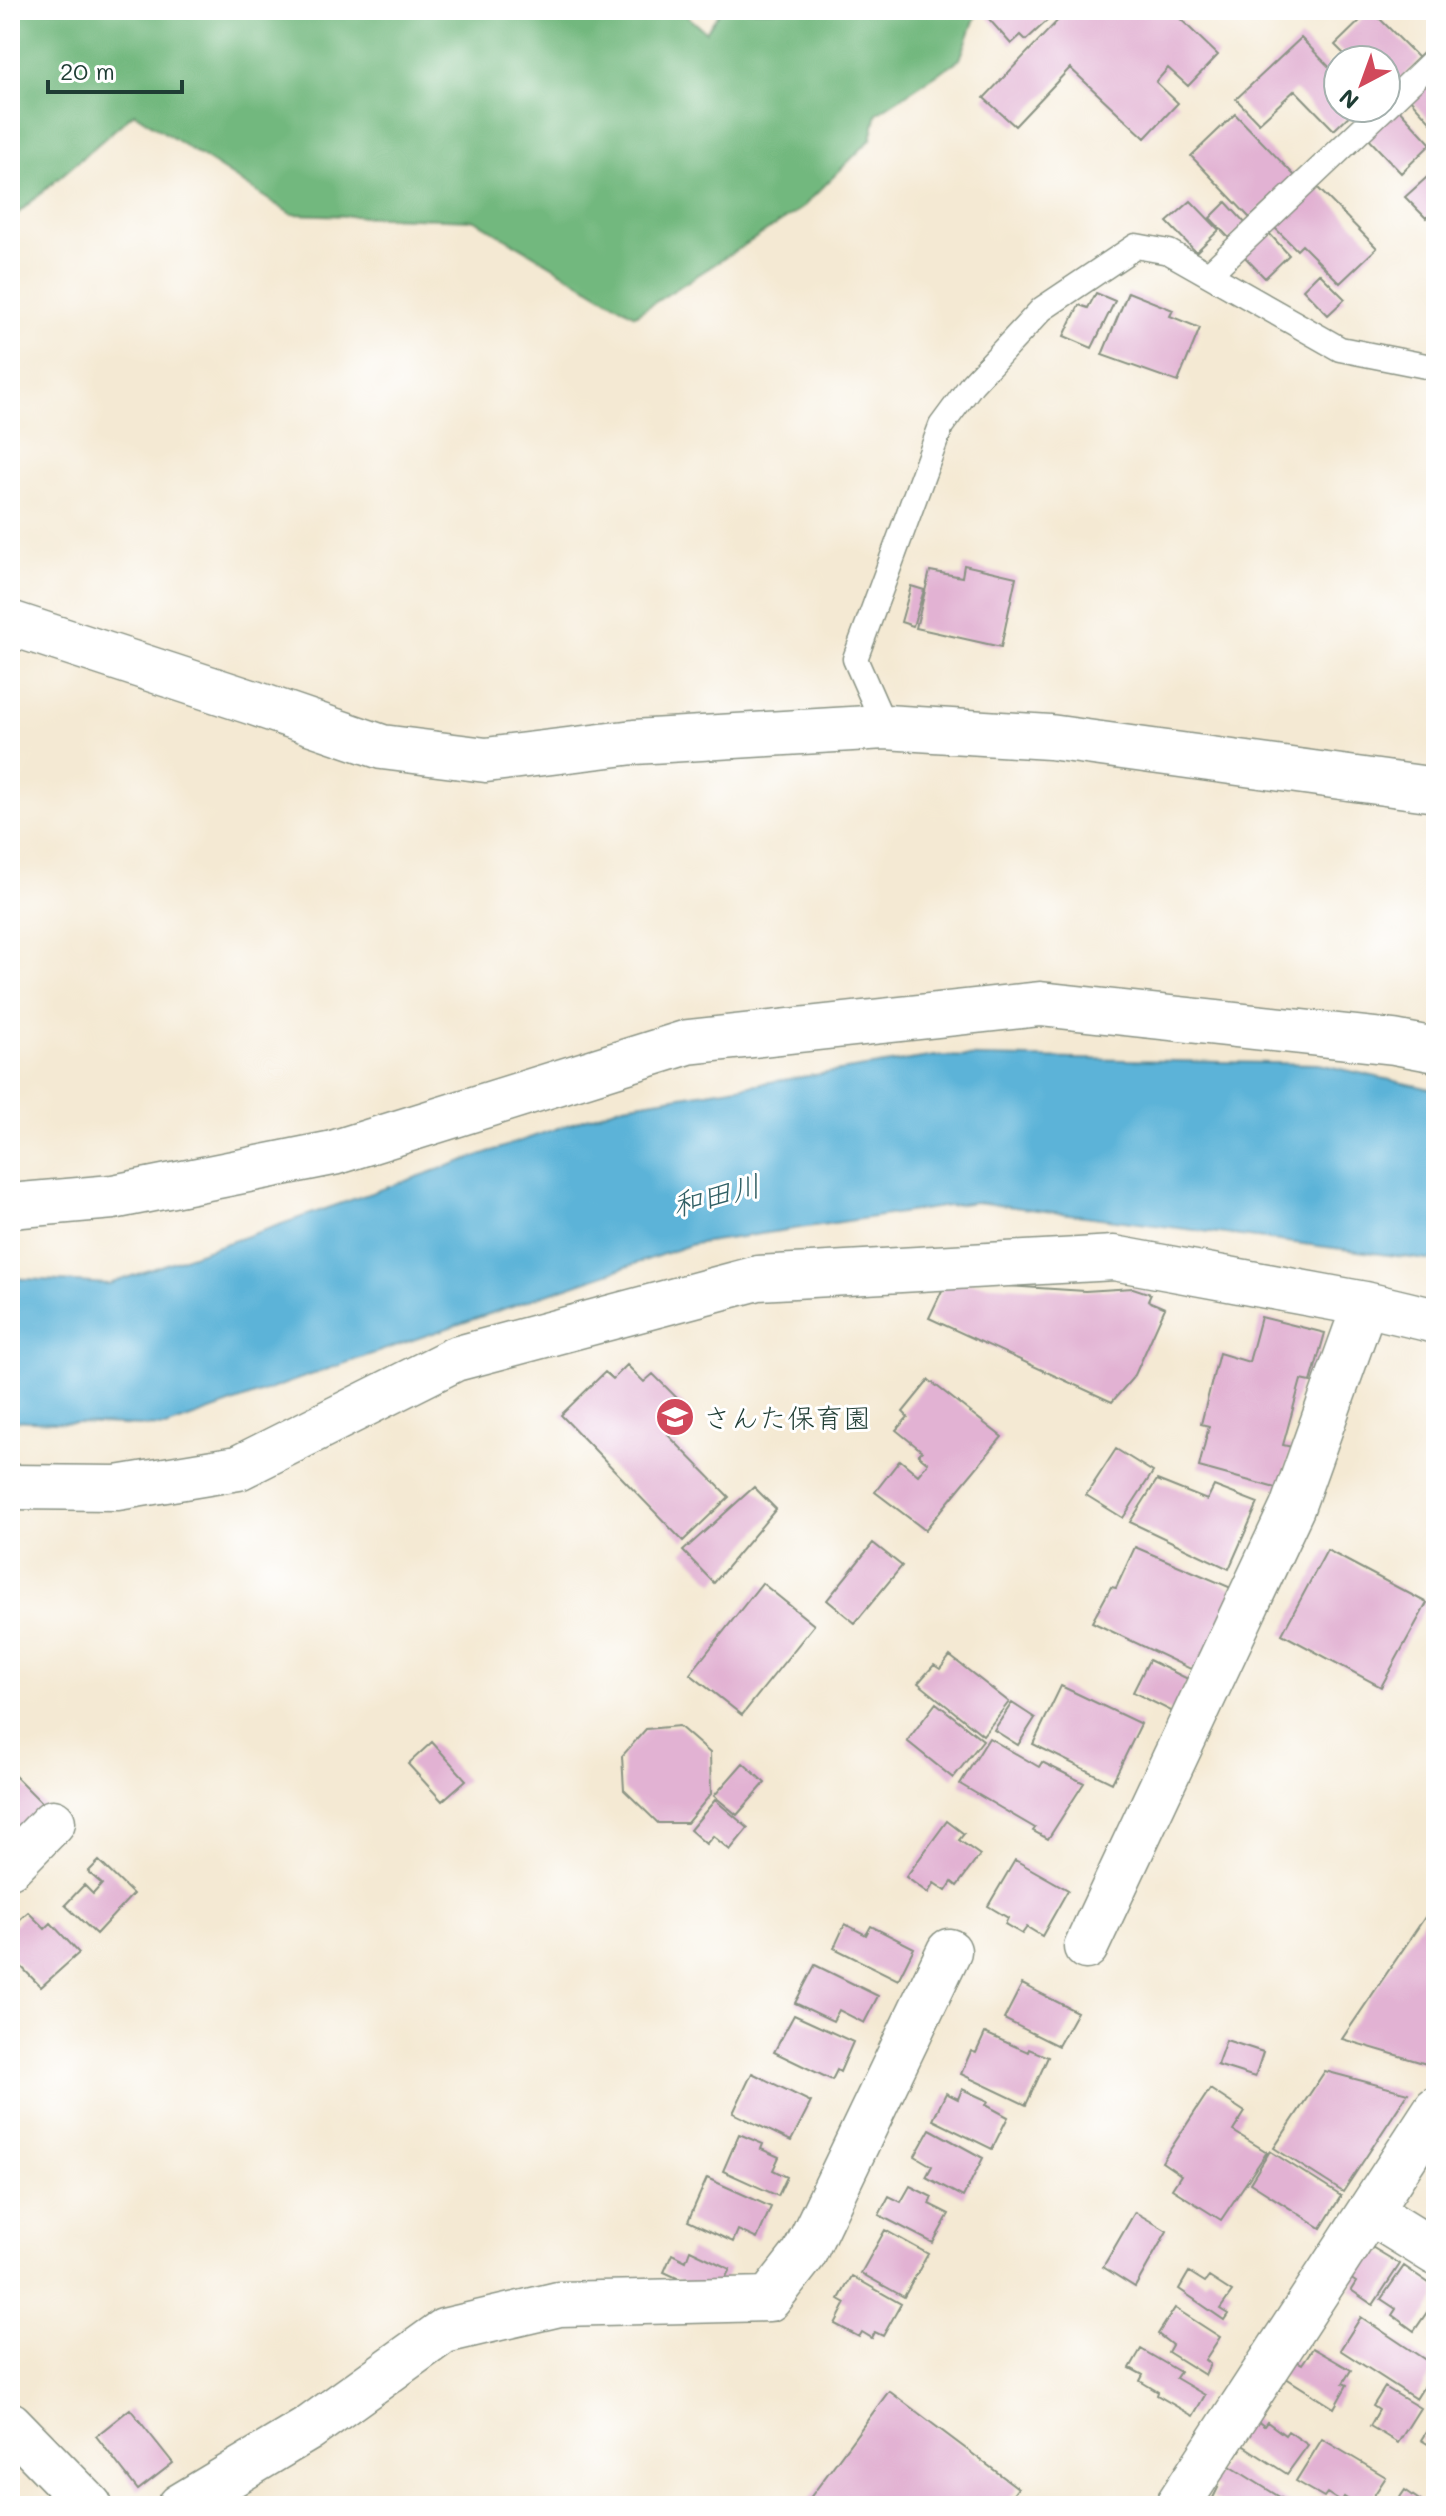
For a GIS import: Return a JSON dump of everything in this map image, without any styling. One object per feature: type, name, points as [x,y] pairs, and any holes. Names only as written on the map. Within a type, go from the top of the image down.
[{"type":"street","points":[[10,623],[382,747],[486,760],[634,742],[885,727],[1050,737],[1436,790]]},
{"type":"street","points":[[10,1206],[113,1197],[333,1153],[688,1042],[1040,1004],[1394,1042],[1436,1050]]},
{"type":"street","points":[[10,1487],[117,1488],[238,1468],[455,1359],[758,1278],[1114,1258],[1365,1304],[1436,1321]]},
{"type":"street","points":[[1086,1947],[1292,1508],[1365,1304]]},
{"type":"street","points":[[10,1866],[53,1822]]},
{"type":"street","points":[[180,2506],[308,2429],[444,2331],[559,2304],[769,2299],[804,2254],[949,1951]]},
{"type":"street","points":[[1177,2506],[1436,2109]]},
{"type":"street","points":[[1370,2212],[1436,2253]]},
{"type":"street","points":[[10,2424],[90,2506]]},
{"type":"lane","points":[[1402,91],[1436,58]]},
{"type":"lane","points":[[1210,273],[1367,124]]},
{"type":"lane","points":[[885,727],[855,659],[941,426],[972,384],[1042,309],[1136,246],[1169,252],[1340,349],[1436,368]]},
{"type":"green space","points":[[10,10],[680,10],[706,32],[721,10],[978,10],[960,59],[877,113],[871,139],[801,209],[635,315],[475,220],[291,214],[134,113],[10,220]]},
{"type":"water","name":"和田川","points":[[935,1056],[1319,1064],[1436,1090],[1436,1261],[975,1202],[693,1244],[166,1427],[10,1420],[10,1278],[109,1284],[624,1105]]},
{"type":"building","points":[[981,10],[1059,10],[1026,40],[1021,35],[1011,44]]},
{"type":"building","points":[[1061,10],[1111,10],[1115,14],[1119,10],[1171,10],[1218,55],[1188,86],[1168,68],[1156,82],[1178,103],[1145,138],[1070,68],[1015,126],[984,98],[1064,14]]},
{"type":"building","points":[[1371,10],[1420,59],[1402,78],[1402,44],[1336,44]]},
{"type":"building","points":[[1301,38],[1322,60],[1322,118],[1295,90],[1259,123],[1236,99]]},
{"type":"building","points":[[1436,73],[1436,128],[1409,98]]},
{"type":"building","points":[[1402,113],[1431,144],[1401,173],[1365,135],[1377,124],[1402,124]]},
{"type":"building","points":[[1235,114],[1295,176],[1250,218],[1191,156]]},
{"type":"building","points":[[1436,169],[1436,209],[1426,218],[1405,197]]},
{"type":"building","points":[[1317,187],[1377,248],[1340,283],[1302,245],[1297,250],[1275,228]]},
{"type":"building","points":[[1191,201],[1219,230],[1196,252],[1167,222]]},
{"type":"building","points":[[1226,202],[1246,224],[1230,239],[1210,218]]},
{"type":"building","points":[[1268,232],[1289,255],[1265,278],[1243,255]]},
{"type":"building","points":[[1319,273],[1345,299],[1328,315],[1303,289]]},
{"type":"building","points":[[1128,292],[1173,310],[1170,316],[1200,328],[1178,382],[1102,355]]},
{"type":"building","points":[[1096,293],[1115,301],[1092,348],[1064,336],[1079,305],[1088,308]]},
{"type":"building","points":[[964,565],[1016,577],[1001,647],[916,628],[930,571],[962,577]]},
{"type":"building","points":[[911,586],[924,590],[913,626],[901,622]]},
{"type":"building","points":[[946,1282],[1085,1291],[1133,1288],[1151,1294],[1148,1301],[1165,1308],[1135,1375],[1112,1402],[929,1318]]},
{"type":"building","points":[[1261,1317],[1325,1333],[1311,1382],[1301,1380],[1283,1445],[1292,1447],[1279,1489],[1199,1467],[1209,1426],[1201,1424],[1219,1353],[1249,1362]]},
{"type":"building","points":[[627,1365],[644,1382],[653,1374],[692,1413],[668,1435],[729,1497],[683,1541],[561,1415],[605,1372],[613,1379]]},
{"type":"building","points":[[929,1380],[1002,1437],[925,1530],[875,1492],[900,1460],[918,1475],[928,1463],[918,1455],[922,1451],[896,1430],[908,1417],[903,1412]]},
{"type":"building","points":[[1116,1449],[1153,1472],[1123,1518],[1086,1495]]},
{"type":"building","points":[[1157,1480],[1207,1500],[1214,1486],[1258,1503],[1229,1569],[1130,1522]]},
{"type":"building","points":[[754,1487],[776,1509],[714,1583],[683,1551]]},
{"type":"building","points":[[873,1543],[902,1566],[855,1623],[827,1600]]},
{"type":"building","points":[[1135,1547],[1236,1590],[1199,1673],[1092,1622],[1111,1587],[1116,1588]]},
{"type":"building","points":[[1327,1550],[1427,1603],[1381,1687],[1282,1634]]},
{"type":"building","points":[[762,1583],[814,1625],[742,1715],[690,1674]]},
{"type":"building","points":[[950,1656],[1009,1702],[983,1735],[918,1683],[934,1665],[940,1669]]},
{"type":"building","points":[[1149,1660],[1188,1679],[1173,1712],[1133,1692]]},
{"type":"building","points":[[1061,1686],[1141,1724],[1112,1783],[1033,1744]]},
{"type":"building","points":[[936,1703],[983,1740],[953,1778],[907,1741]]},
{"type":"building","points":[[1012,1703],[1035,1718],[1018,1745],[994,1730]]},
{"type":"building","points":[[679,1726],[710,1753],[711,1794],[687,1823],[658,1823],[624,1790],[622,1756],[646,1729]]},
{"type":"building","points":[[989,1738],[1039,1767],[1042,1762],[1084,1783],[1048,1839],[1033,1831],[1035,1828],[960,1784]]},
{"type":"building","points":[[432,1742],[466,1780],[442,1801],[408,1764]]},
{"type":"building","points":[[743,1763],[765,1783],[737,1815],[714,1796]]},
{"type":"building","points":[[10,1771],[48,1809],[16,1831],[10,1824]]},
{"type":"building","points":[[715,1800],[748,1828],[730,1850],[713,1836],[706,1844],[690,1830]]},
{"type":"building","points":[[947,1821],[964,1834],[959,1840],[980,1855],[957,1886],[952,1882],[946,1891],[934,1883],[928,1893],[906,1877]]},
{"type":"building","points":[[1015,1860],[1068,1890],[1042,1936],[1027,1927],[1022,1934],[1005,1924],[1008,1918],[988,1906]]},
{"type":"building","points":[[99,1861],[133,1894],[96,1934],[65,1905],[84,1885],[93,1894],[102,1884],[88,1872]]},
{"type":"building","points":[[1436,1901],[1436,2055],[1430,2065],[1342,2039]]},
{"type":"building","points":[[28,1912],[45,1929],[51,1923],[79,1953],[41,1987],[10,1955],[10,1928]]},
{"type":"building","points":[[845,1924],[866,1935],[871,1926],[914,1948],[898,1980],[834,1948]]},
{"type":"building","points":[[815,1965],[878,1996],[864,2023],[839,2010],[833,2021],[795,2003]]},
{"type":"building","points":[[1022,1984],[1077,2012],[1058,2046],[1004,2019]]},
{"type":"building","points":[[794,2015],[853,2042],[840,2072],[837,2070],[832,2080],[774,2052]]},
{"type":"building","points":[[985,2033],[1028,2052],[1029,2049],[1048,2057],[1026,2105],[961,2074],[971,2051],[976,2053]]},
{"type":"building","points":[[1226,2040],[1263,2052],[1255,2077],[1217,2065]]},
{"type":"building","points":[[1325,2071],[1408,2093],[1343,2192],[1274,2148]]},
{"type":"building","points":[[752,2073],[811,2102],[791,2141],[733,2113]]},
{"type":"building","points":[[962,2089],[988,2101],[986,2105],[1008,2117],[992,2149],[933,2120],[946,2093],[958,2099]]},
{"type":"building","points":[[1210,2089],[1245,2112],[1233,2131],[1267,2152],[1221,2220],[1172,2189],[1181,2175],[1162,2162]]},
{"type":"building","points":[[930,2129],[983,2158],[963,2197],[926,2177],[932,2166],[915,2156]]},
{"type":"building","points":[[739,2134],[763,2144],[761,2149],[779,2157],[773,2170],[787,2177],[778,2196],[723,2171]]},
{"type":"building","points":[[1270,2151],[1341,2196],[1321,2228],[1250,2183]]},
{"type":"building","points":[[707,2178],[771,2207],[757,2239],[738,2230],[733,2242],[688,2221]]},
{"type":"building","points":[[910,2186],[932,2197],[929,2204],[949,2214],[933,2243],[879,2215],[889,2196],[901,2202]]},
{"type":"building","points":[[1135,2212],[1167,2231],[1135,2287],[1103,2267]]},
{"type":"building","points":[[885,2230],[928,2254],[904,2297],[861,2273]]},
{"type":"building","points":[[1365,2243],[1400,2264],[1373,2305],[1351,2290],[1356,2282],[1345,2275]]},
{"type":"building","points":[[690,2250],[730,2269],[716,2296],[664,2272],[672,2254],[686,2261]]},
{"type":"building","points":[[1404,2266],[1436,2288],[1436,2299],[1414,2331],[1392,2315],[1396,2309],[1381,2299]]},
{"type":"building","points":[[1189,2272],[1205,2282],[1209,2277],[1232,2292],[1220,2309],[1228,2314],[1224,2320],[1179,2289]]},
{"type":"building","points":[[852,2276],[901,2304],[883,2336],[875,2332],[872,2338],[862,2332],[859,2337],[835,2324],[846,2303],[839,2299]]},
{"type":"building","points":[[1175,2308],[1220,2337],[1205,2360],[1210,2364],[1205,2375],[1168,2352],[1172,2345],[1158,2334]]},
{"type":"building","points":[[1361,2317],[1436,2367],[1416,2399],[1340,2350]]},
{"type":"building","points":[[1313,2348],[1351,2370],[1343,2383],[1347,2385],[1334,2408],[1275,2371],[1285,2355],[1302,2364]]},
{"type":"building","points":[[1141,2349],[1180,2372],[1176,2378],[1205,2395],[1193,2416],[1140,2381],[1143,2375],[1130,2368]]},
{"type":"building","points":[[1385,2387],[1420,2408],[1398,2443],[1370,2426],[1379,2410],[1373,2406]]},
{"type":"building","points":[[889,2391],[1018,2488],[1004,2506],[804,2506]]},
{"type":"building","points":[[130,2409],[173,2463],[138,2490],[96,2436]]},
{"type":"building","points":[[1253,2418],[1264,2426],[1267,2422],[1285,2435],[1288,2431],[1308,2445],[1287,2474],[1227,2435]]},
{"type":"building","points":[[1433,2421],[1436,2423],[1436,2449],[1421,2440]]},
{"type":"building","points":[[1322,2439],[1386,2477],[1367,2506],[1358,2506],[1344,2497],[1341,2502],[1327,2493],[1324,2497],[1296,2481]]},
{"type":"building","points":[[1225,2463],[1294,2506],[1225,2506],[1213,2498],[1218,2488],[1211,2484]]},
{"type":"building","points":[[1405,2490],[1428,2506],[1394,2506]]},
{"type":"building","points":[[241,2496],[251,2506],[231,2506]]},
{"type":"place","name":"さんた保育園","points":[[675,1417]]}]
